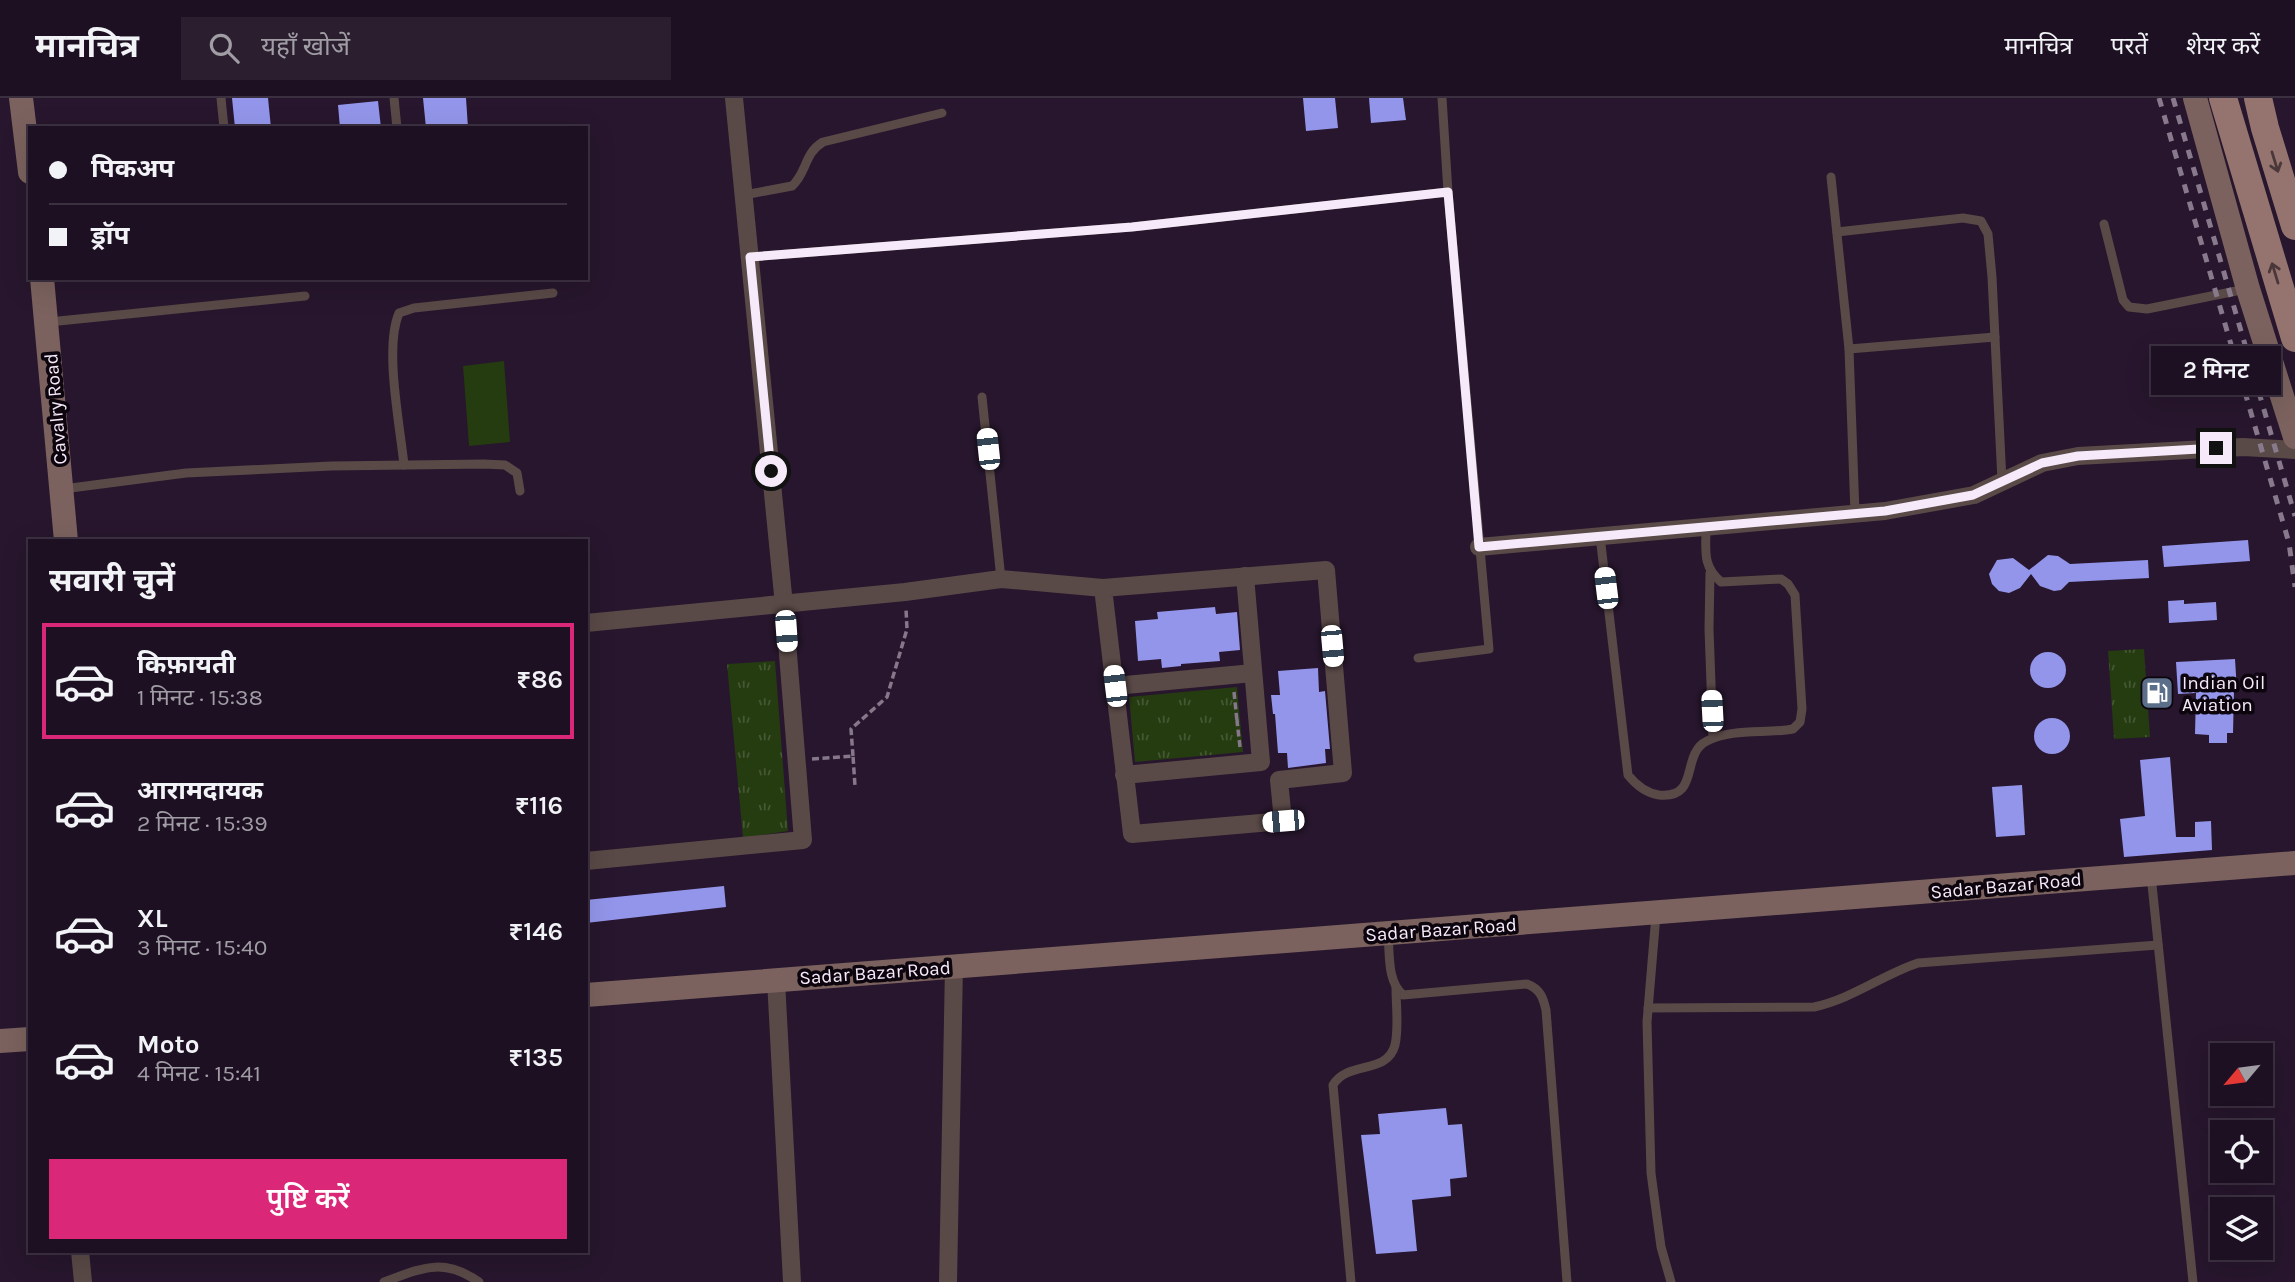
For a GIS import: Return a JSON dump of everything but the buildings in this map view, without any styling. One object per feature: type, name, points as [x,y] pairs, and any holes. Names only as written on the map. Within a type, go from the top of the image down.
[{"type":"main road","points":[[2223,98],[2295,338]]},
{"type":"main road","points":[[2258,98],[2295,226]]},
{"type":"street","points":[[21,98],[28,156]]},
{"type":"street","points":[[588,861],[803,839],[784,605],[734,98]]},
{"type":"street","points":[[2195,98],[2248,289],[2295,436]]},
{"type":"street","name":"Cavalry Road","points":[[42,280],[66,539]]},
{"type":"street","points":[[1479,547],[1885,511],[1973,495],[2042,463],[2078,456],[2244,447],[2295,450]]},
{"type":"street","points":[[588,623],[784,605],[1001,579],[1103,588],[1326,570],[1343,773],[1279,779]]},
{"type":"street","points":[[1103,588],[1132,834],[1283,821],[1279,779],[1261,762],[1245,576]]},
{"type":"street","points":[[1115,686],[1253,673]]},
{"type":"street","points":[[1125,775],[1261,762]]},
{"type":"street","name":"Sadar Bazar Road","points":[[588,995],[2295,863]]},
{"type":"street","points":[[948,1282],[954,967]]},
{"type":"street","points":[[776,980],[792,1282]]},
{"type":"street","points":[[0,1041],[28,1039]]},
{"type":"street","points":[[80,1253],[83,1282]]},
{"type":"lane","points":[[221,98],[224,126]]},
{"type":"lane","points":[[394,98],[397,126]]},
{"type":"lane","points":[[1418,658],[1489,649],[1448,192],[1443,98]]},
{"type":"lane","points":[[744,195],[792,186],[802,172],[809,153],[823,142],[942,113]]},
{"type":"lane","points":[[1831,177],[1849,348],[1855,513]]},
{"type":"lane","points":[[750,257],[1132,227],[1448,192]]},
{"type":"lane","points":[[1837,232],[1963,218],[1981,221],[1988,234],[2002,481]]},
{"type":"lane","points":[[2104,225],[2123,300],[2129,307],[2147,309],[2248,289]]},
{"type":"lane","points":[[404,465],[392,351],[392,331],[398,313],[414,308],[553,293]]},
{"type":"lane","points":[[47,322],[305,296]]},
{"type":"lane","points":[[1849,348],[1995,337]]},
{"type":"lane","points":[[982,397],[1001,579]]},
{"type":"lane","points":[[61,489],[186,473],[404,465],[505,465],[517,473],[520,491]]},
{"type":"lane","points":[[1706,527],[1706,559],[1710,573],[1713,738]]},
{"type":"lane","points":[[1600,536],[1628,775],[1647,792],[1661,795],[1676,793],[1689,777],[1696,749],[1713,738],[1793,729],[1800,722],[1802,709],[1795,595],[1781,579],[1721,582],[1710,573]]},
{"type":"lane","points":[[2150,873],[2193,1282]]},
{"type":"lane","points":[[1657,912],[1648,1008],[1651,1173],[1661,1247],[1671,1282]]},
{"type":"lane","points":[[1388,933],[1392,979],[1403,995],[1527,984],[1536,988],[1543,997],[1567,1282]]},
{"type":"lane","points":[[1648,1008],[1814,1007],[1834,1003],[1897,970],[1918,963],[2158,944]]},
{"type":"lane","points":[[1351,1282],[1332,1085],[1338,1076],[1385,1061],[1392,1054],[1396,1042],[1396,988]]},
{"type":"lane","points":[[384,1282],[430,1266],[463,1271],[479,1282]]},
{"type":"path","points":[[855,786],[851,729],[887,697],[907,629],[905,592]]},
{"type":"path","points":[[1234,690],[1240,749]]},
{"type":"path","points":[[1237,721],[1257,719]]},
{"type":"path","points":[[796,761],[853,755]]},
{"type":"green space","points":[[504,361],[510,442],[469,446],[463,366]]},
{"type":"green space","points":[[2144,649],[2150,737],[2114,739],[2108,651]]},
{"type":"green space","points":[[775,661],[788,831],[743,838],[727,664]]},
{"type":"green space","points":[[1237,687],[1243,752],[1135,762],[1129,697]]},
{"type":"railway","points":[[2159,98],[2289,543],[2295,587]]},
{"type":"railway","points":[[2173,98],[2295,516]]},
{"type":"place","name":"Indian Oil Aviation","points":[[2157,693]]},
{"type":"route","points":[[771,471],[750,257],[1132,227],[1448,192],[1479,547],[1885,511],[1973,495],[2042,463],[2078,456],[2216,448]]}]
